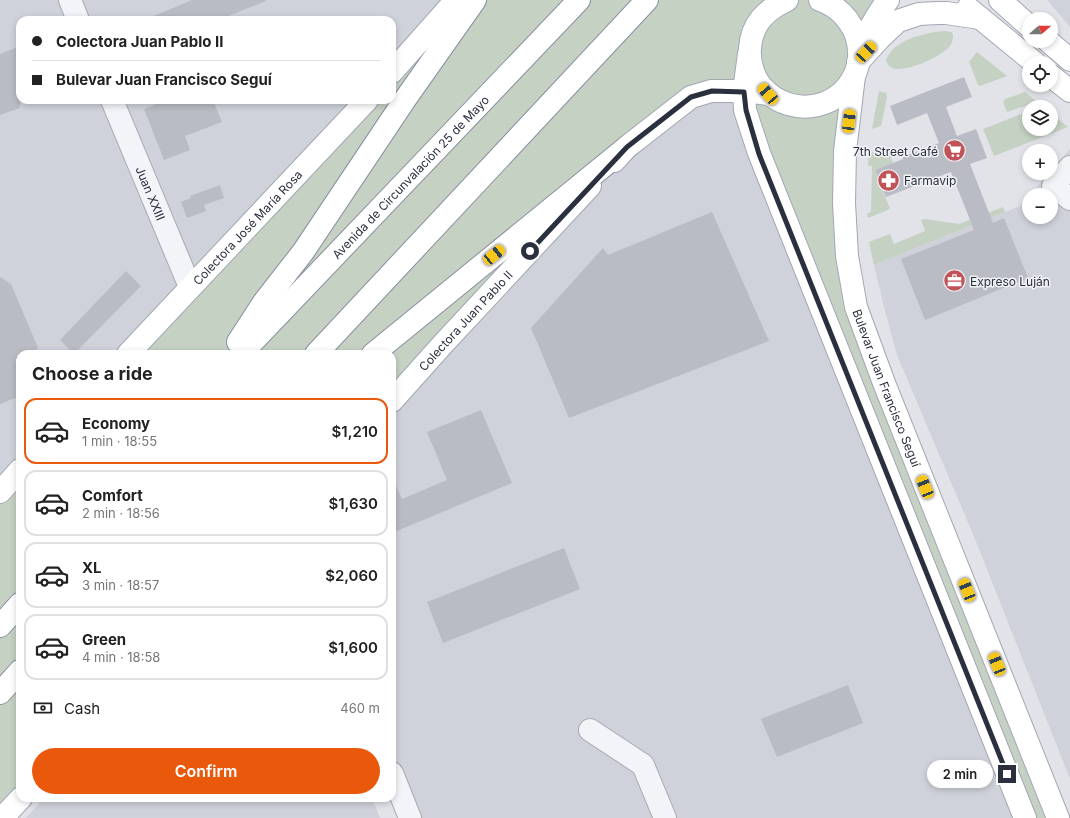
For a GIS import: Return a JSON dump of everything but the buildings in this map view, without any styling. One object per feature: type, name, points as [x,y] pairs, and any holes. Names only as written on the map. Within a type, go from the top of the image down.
[{"type":"main road","points":[[396,68],[456,0]]},
{"type":"main road","points":[[233,350],[264,302],[303,252],[406,98],[475,0]]},
{"type":"main road","name":"Avenida de Circunvalación 25 de Mayo","points":[[245,350],[579,0]]},
{"type":"main road","points":[[320,350],[647,0]]},
{"type":"main road","points":[[787,0],[775,6],[764,15],[756,26],[751,40],[744,92],[746,110],[759,154],[1025,818]]},
{"type":"main road","points":[[820,0],[837,8],[853,27],[857,39],[857,63]]},
{"type":"main road","points":[[749,54],[752,69],[758,82],[768,94],[791,106],[817,106],[839,95],[848,86],[867,32],[880,10],[888,0]]},
{"type":"main road","points":[[959,0],[1027,56]]},
{"type":"main road","points":[[1000,0],[1022,20]]},
{"type":"main road","points":[[857,63],[898,21],[919,14],[938,13],[980,18]]},
{"type":"main road","points":[[1056,48],[1070,60]]},
{"type":"main road","name":"Bulevar Juan Francisco Seguí","points":[[857,63],[845,151],[844,203],[847,256],[856,307],[884,383],[1058,818]]},
{"type":"main road","points":[[1058,82],[1070,91]]},
{"type":"main road","name":"Colectora Juan Pablo II","points":[[396,397],[454,332],[627,147],[691,97],[712,91],[768,94]]},
{"type":"main road","name":"Colectora José María Rosa","points":[[132,350],[363,104]]},
{"type":"main road","points":[[378,350],[627,147]]},
{"type":"main road","points":[[0,492],[16,474]]},
{"type":"main road","points":[[0,626],[16,608]]},
{"type":"main road","points":[[0,693],[16,675]]},
{"type":"main road","points":[[2,818],[17,802]]},
{"type":"street","points":[[70,0],[76,16]]},
{"type":"street","name":"Juan XXIII","points":[[114,104],[190,287]]},
{"type":"street","points":[[1070,167],[1053,186],[1070,199]]},
{"type":"street","points":[[590,730],[643,764],[665,818]]},
{"type":"street","points":[[396,783],[410,818]]},
{"type":"shaded area","points":[[0,0],[456,0],[396,68],[396,16],[16,16],[16,104],[363,104],[132,350],[16,350],[16,474],[0,492]]},
{"type":"shaded area","points":[[1047,0],[1070,0],[1070,27],[1058,12]]},
{"type":"shaded area","points":[[744,91],[1025,818],[410,818],[396,783],[396,397],[627,147],[691,97]]},
{"type":"shaded area","points":[[1070,149],[1070,779],[975,539],[897,355],[874,265],[1020,206],[1022,204],[1022,224],[1058,224],[1058,188],[1036,188],[1043,180],[1058,180],[1058,163]]},
{"type":"shaded area","points":[[40,802],[374,802],[380,818],[26,818]]},
{"type":"green space","points":[[456,0],[888,0],[859,51],[847,256],[1058,818],[1025,818],[744,92],[711,91],[627,147],[396,397],[396,350],[132,350],[363,104],[396,104],[396,68]]},
{"type":"green space","points":[[945,31],[953,34],[952,43],[939,55],[923,63],[898,69],[889,66],[886,61],[889,54],[895,48],[911,38],[929,33]]},
{"type":"green space","points":[[977,52],[1007,76],[980,86],[978,85],[969,62]]},
{"type":"green space","points":[[879,91],[886,93],[887,97],[881,126],[872,129]]},
{"type":"green space","points":[[1025,92],[1035,100],[1022,100],[1022,107],[1007,112],[1003,102],[1005,99]]},
{"type":"green space","points":[[1022,114],[1022,136],[1045,136],[994,156],[983,129]]},
{"type":"green space","points":[[1058,119],[1068,127],[1058,131]]},
{"type":"green space","points":[[885,147],[888,149],[893,163],[875,170],[890,209],[868,218],[867,214],[871,212],[872,166],[868,166],[869,154]]},
{"type":"green space","points":[[1003,207],[1005,212],[874,265],[869,242],[890,234],[894,244],[925,231],[921,220],[925,219],[959,224]]},
{"type":"green space","points":[[16,474],[16,802],[0,818],[0,492]]},
{"type":"place","name":"7th Street Café","points":[[954,151]]},
{"type":"place","name":"Farmavip","points":[[889,180]]},
{"type":"place","name":"Expreso Luján","points":[[955,281]]},
{"type":"route","points":[[530,251],[627,147],[691,97],[712,91],[744,92],[746,110],[759,154],[1007,774]]}]
